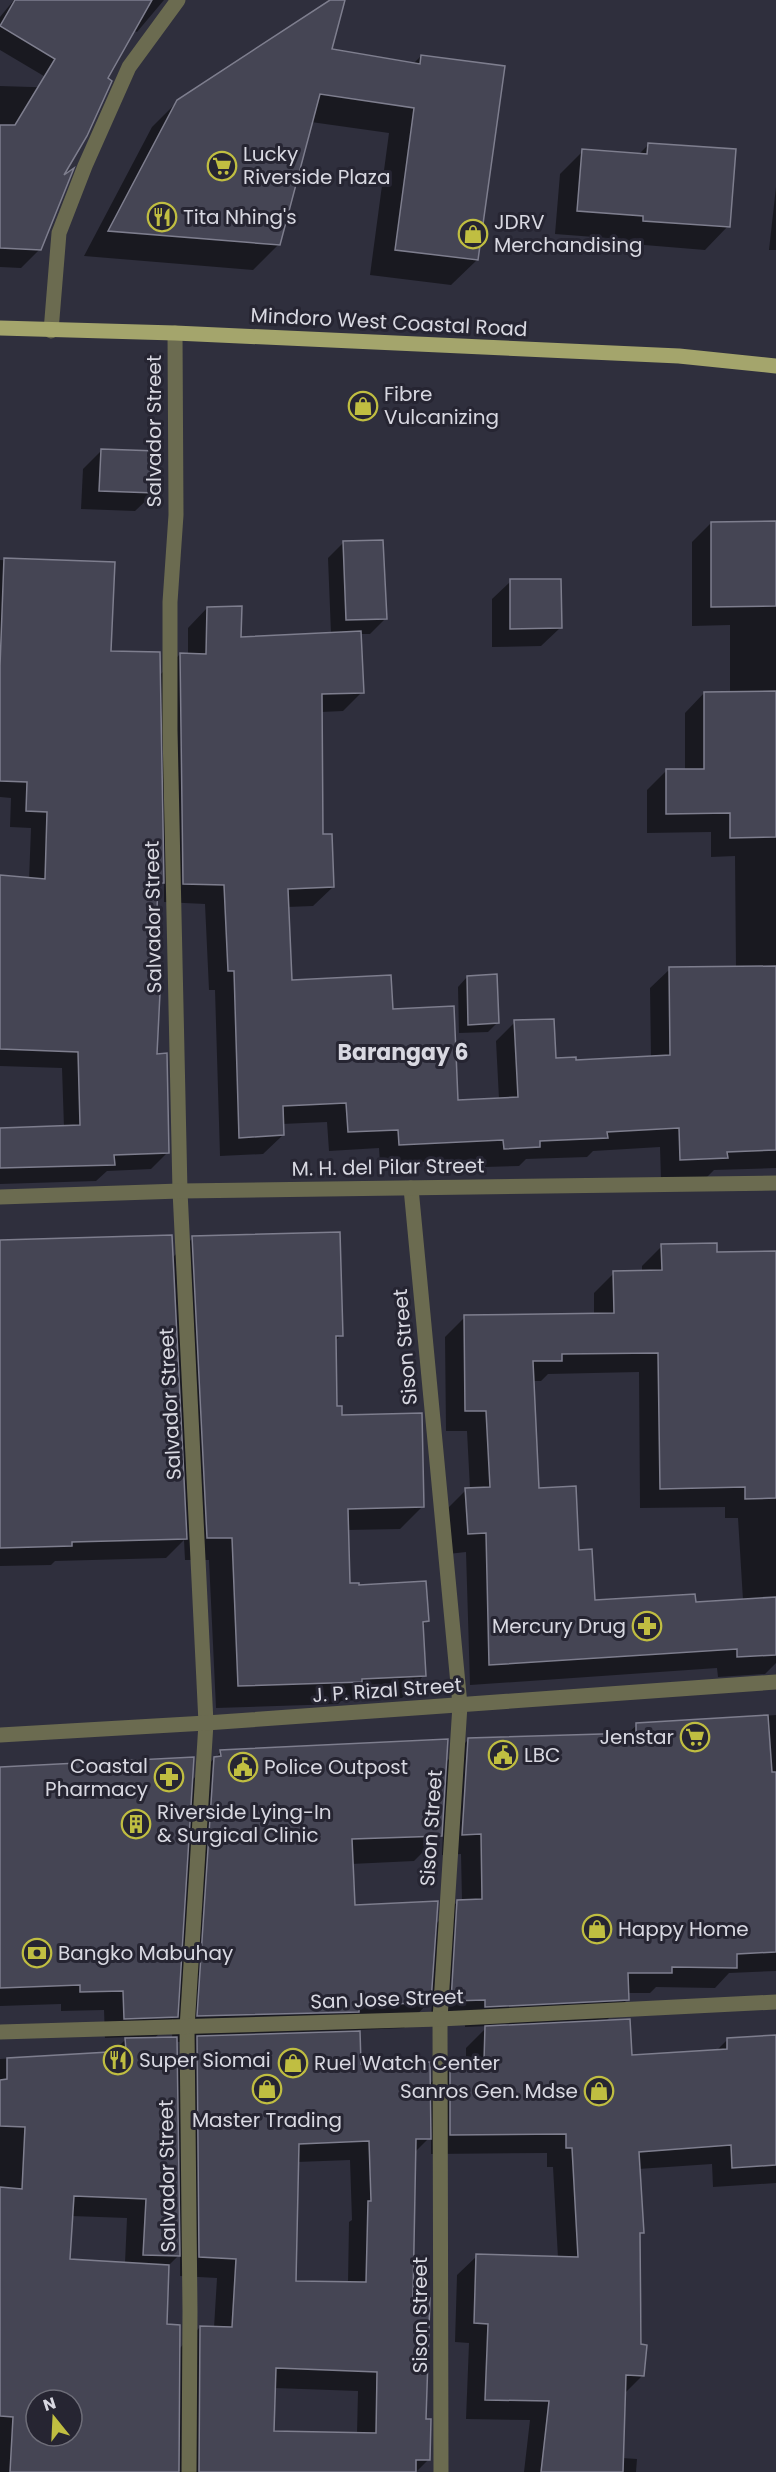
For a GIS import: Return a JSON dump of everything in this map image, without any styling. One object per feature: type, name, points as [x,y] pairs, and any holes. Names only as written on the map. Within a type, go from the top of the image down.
[{"type":"main road","name":"Mindoro West Coastal Road","points":[[0,328],[175,333],[679,356],[776,366]]},
{"type":"street","points":[[51,331],[59,233],[85,166],[129,67],[178,0]]},
{"type":"street","name":"Salvador Street","points":[[175,333],[176,515],[170,602],[170,730],[180,1191],[206,1723],[187,2028],[189,2472]]},
{"type":"street","name":"M. H. del Pilar Street","points":[[0,1197],[180,1191],[776,1183]]},
{"type":"street","name":"Sison Street","points":[[411,1188],[460,1705],[440,2019],[441,2472]]},
{"type":"street","name":"J. P. Rizal Street","points":[[0,1735],[206,1723],[776,1682]]},
{"type":"street","name":"San Jose Street","points":[[0,2032],[440,2019],[776,2002]]},
{"type":"building","points":[[15,0],[152,0],[108,78],[112,81],[87,136],[64,175],[74,168],[41,250],[0,248],[0,125],[15,125],[55,59],[0,26]]},
{"type":"building","points":[[330,0],[345,0],[332,49],[420,64],[421,55],[505,66],[478,260],[395,250],[414,108],[320,94],[280,245],[108,231],[177,100]]},
{"type":"building","points":[[648,143],[736,149],[730,227],[643,221],[643,216],[577,211],[582,149],[647,154]]},
{"type":"building","points":[[101,449],[157,451],[155,493],[99,491]]},
{"type":"building","points":[[776,521],[776,606],[711,607],[711,522]]},
{"type":"building","points":[[383,540],[387,619],[346,620],[343,541]]},
{"type":"building","points":[[4,558],[115,562],[111,651],[160,652],[164,883],[158,883],[154,993],[160,993],[157,1054],[167,1053],[169,1153],[114,1155],[115,1165],[0,1168],[0,1128],[80,1125],[78,1052],[0,1049],[0,875],[45,879],[47,812],[26,811],[27,782],[0,781],[0,666]]},
{"type":"building","points":[[510,579],[561,579],[562,628],[510,629]]},
{"type":"building","points":[[242,606],[241,637],[361,631],[364,693],[322,694],[323,834],[332,834],[334,887],[288,889],[292,980],[391,975],[393,1009],[454,1006],[458,1100],[518,1097],[514,1020],[554,1019],[556,1058],[576,1057],[576,1060],[670,1055],[669,967],[776,966],[776,1150],[727,1152],[728,1158],[680,1160],[679,1128],[607,1132],[608,1138],[540,1141],[540,1147],[504,1149],[503,1140],[399,1145],[398,1130],[348,1132],[346,1103],[283,1106],[284,1135],[239,1138],[234,971],[228,971],[224,885],[183,884],[180,653],[206,654],[207,607]]},
{"type":"building","points":[[776,691],[776,837],[730,838],[730,813],[666,814],[666,769],[704,769],[704,692]]},
{"type":"building","points":[[497,974],[499,1023],[468,1025],[467,976]]},
{"type":"building","points":[[340,1232],[343,1336],[336,1336],[337,1406],[342,1406],[342,1415],[422,1413],[424,1507],[348,1509],[350,1583],[359,1583],[359,1585],[426,1581],[429,1621],[423,1622],[426,1676],[362,1679],[362,1682],[238,1686],[232,1538],[207,1538],[192,1236]]},
{"type":"building","points":[[172,1235],[187,1539],[72,1542],[72,1546],[0,1548],[0,1240]]},
{"type":"building","points":[[717,1243],[717,1252],[776,1251],[776,1498],[745,1499],[745,1487],[660,1489],[658,1353],[562,1354],[562,1361],[533,1361],[539,1488],[576,1486],[579,1550],[592,1549],[595,1600],[695,1594],[696,1602],[776,1597],[776,1655],[737,1657],[737,1649],[489,1665],[486,1533],[468,1534],[465,1488],[490,1487],[486,1411],[465,1411],[464,1315],[614,1313],[613,1271],[662,1270],[661,1244]]},
{"type":"building","points":[[768,1715],[772,1772],[776,1772],[776,1952],[737,1954],[737,1968],[672,1967],[672,1973],[628,1973],[629,2000],[485,2007],[485,2000],[451,2001],[457,1900],[482,1899],[481,1834],[462,1835],[468,1738],[636,1733],[636,1723]]},
{"type":"building","points":[[448,1739],[442,1836],[352,1839],[355,1905],[438,1901],[431,2002],[359,2006],[359,2012],[197,2016],[214,1757],[221,1756],[220,1750]]},
{"type":"building","points":[[194,1757],[178,2017],[124,2019],[123,1991],[80,1992],[80,1985],[0,1988],[0,1767]]},
{"type":"building","points":[[630,2019],[632,2055],[727,2049],[727,2038],[776,2035],[776,2165],[732,2168],[731,2145],[639,2152],[644,2233],[640,2233],[641,2344],[647,2345],[644,2376],[626,2375],[623,2472],[541,2472],[549,2401],[485,2400],[488,2324],[474,2323],[476,2254],[578,2257],[572,2148],[566,2148],[566,2134],[450,2135],[450,2062],[484,2061],[485,2026]]},
{"type":"building","points":[[360,2031],[361,2064],[430,2062],[431,2139],[416,2139],[413,2298],[430,2298],[426,2419],[431,2419],[430,2460],[416,2460],[416,2472],[199,2472],[200,2326],[232,2327],[236,2259],[199,2257],[197,2036]],"holes":[[[369,2141],[371,2201],[368,2201],[366,2282],[296,2281],[299,2144]],[[276,2368],[377,2372],[376,2433],[274,2431]]]},
{"type":"building","points":[[177,2037],[180,2256],[143,2255],[146,2199],[74,2196],[70,2259],[169,2265],[167,2324],[180,2325],[179,2472],[10,2472],[13,2417],[0,2416],[0,2187],[22,2189],[25,2127],[0,2126],[0,2080],[7,2079],[7,2058],[126,2051],[125,2038]]},
{"type":"place","name":"Lucky Riverside Plaza","points":[[222,166]]},
{"type":"place","name":"Tita Nhing's","points":[[162,217]]},
{"type":"place","name":"JDRV Merchandising","points":[[473,234]]},
{"type":"place","name":"Fibre Vulcanizing","points":[[363,406]]},
{"type":"place","name":"Mercury Drug","points":[[647,1626]]},
{"type":"place","name":"Jenstar","points":[[695,1737]]},
{"type":"place","name":"LBC","points":[[503,1755]]},
{"type":"place","name":"Police Outpost","points":[[243,1767]]},
{"type":"place","name":"Coastal Pharmacy","points":[[169,1777]]},
{"type":"place","name":"Riverside Lying-In & Surgical Clinic","points":[[136,1824]]},
{"type":"place","name":"Happy Home","points":[[597,1929]]},
{"type":"place","name":"Bangko Mabuhay","points":[[37,1953]]},
{"type":"place","name":"Super Siomai","points":[[118,2060]]},
{"type":"place","name":"Ruel Watch Center","points":[[293,2063]]},
{"type":"place","name":"Master Trading","points":[[267,2089]]},
{"type":"place","name":"Sanros Gen. Mdse","points":[[599,2091]]},
{"type":"district","name":"Barangay 6","points":[[403,1052]]}]
